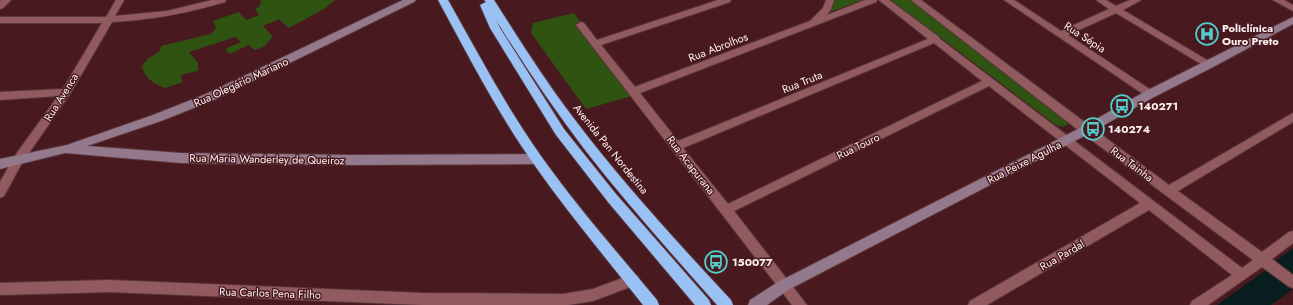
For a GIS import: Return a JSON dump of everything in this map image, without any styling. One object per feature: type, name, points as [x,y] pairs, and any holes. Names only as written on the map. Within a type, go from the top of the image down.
[{"type":"highway","points":[[443,0],[497,97],[536,159],[568,202],[652,305]]},
{"type":"highway","points":[[483,0],[495,28],[560,132],[612,198],[704,305]]},
{"type":"highway","name":"Avenida Pan Nordestina","points":[[489,0],[548,91],[586,142],[667,239],[726,305]]},
{"type":"street","points":[[0,6],[7,0]]},
{"type":"street","name":"Rua Avenca","points":[[0,193],[18,160],[66,92],[120,0]]},
{"type":"street","points":[[0,20],[134,19],[193,9],[222,0]]},
{"type":"street","name":"Rua Olegário Mariano","points":[[65,149],[157,118],[210,97],[411,0]]},
{"type":"street","points":[[595,44],[727,0]]},
{"type":"street","name":"Rua Abrolhos","points":[[812,25],[827,9],[830,0]]},
{"type":"street","name":"Rua Abrolhos","points":[[633,92],[812,25],[873,0]]},
{"type":"street","name":"Rua Tainha","points":[[883,0],[936,39],[989,82],[1242,275]]},
{"type":"street","name":"Rua Tainha","points":[[915,0],[1086,130],[1293,282]]},
{"type":"street","name":"Rua Sépia","points":[[1008,0],[1150,94]]},
{"type":"street","points":[[1100,0],[1209,65]]},
{"type":"street","points":[[1060,35],[1137,0]]},
{"type":"street","points":[[1277,0],[1293,8]]},
{"type":"street","name":"Rua Peixe Agulha","points":[[755,305],[784,286],[1086,130],[1150,94],[1209,65],[1293,20]]},
{"type":"street","name":"Rua Acapurana","points":[[581,25],[800,305]]},
{"type":"street","name":"Rua Truta","points":[[676,146],[936,39]]},
{"type":"street","name":"Rua Touro","points":[[726,210],[989,82]]},
{"type":"street","points":[[0,96],[66,92]]},
{"type":"street","points":[[1169,191],[1293,117]]},
{"type":"street","name":"Rua Maria Wanderley de Queiroz","points":[[0,164],[65,149],[181,158],[350,160],[536,159]]},
{"type":"street","name":"Rua Pardal","points":[[975,305],[1149,204]]},
{"type":"street","points":[[1197,305],[1265,261],[1293,236]]},
{"type":"street","name":"Rua Carlos Pena Filho","points":[[0,289],[109,286],[423,299],[563,300],[593,295],[633,280]]},
{"type":"green space","points":[[261,0],[335,0],[324,9],[289,28],[279,19],[263,26],[273,37],[263,47],[255,50],[248,45],[230,54],[225,49],[241,42],[235,37],[189,52],[198,63],[198,71],[180,75],[183,82],[165,88],[153,82],[145,74],[142,66],[149,58],[160,51],[161,46],[211,34],[216,28],[213,21],[239,12],[246,20],[259,15],[255,9],[260,6]]},
{"type":"green space","points":[[832,0],[863,0],[827,13]]},
{"type":"green space","points":[[891,0],[913,0],[1069,122],[1068,124],[1064,126],[1056,125]]},
{"type":"green space","points":[[574,13],[632,96],[586,109],[531,33],[533,23]]},
{"type":"water","points":[[1293,248],[1293,277],[1273,263]]},
{"type":"water","points":[[1266,270],[1293,289],[1271,305],[1217,305]]},
{"type":"place","name":"Policlínica Ouro Preto","points":[[1207,34]]},
{"type":"place","name":"140271","points":[[1122,106]]},
{"type":"place","name":"140274","points":[[1093,129]]},
{"type":"place","name":"150077","points":[[716,262]]}]
